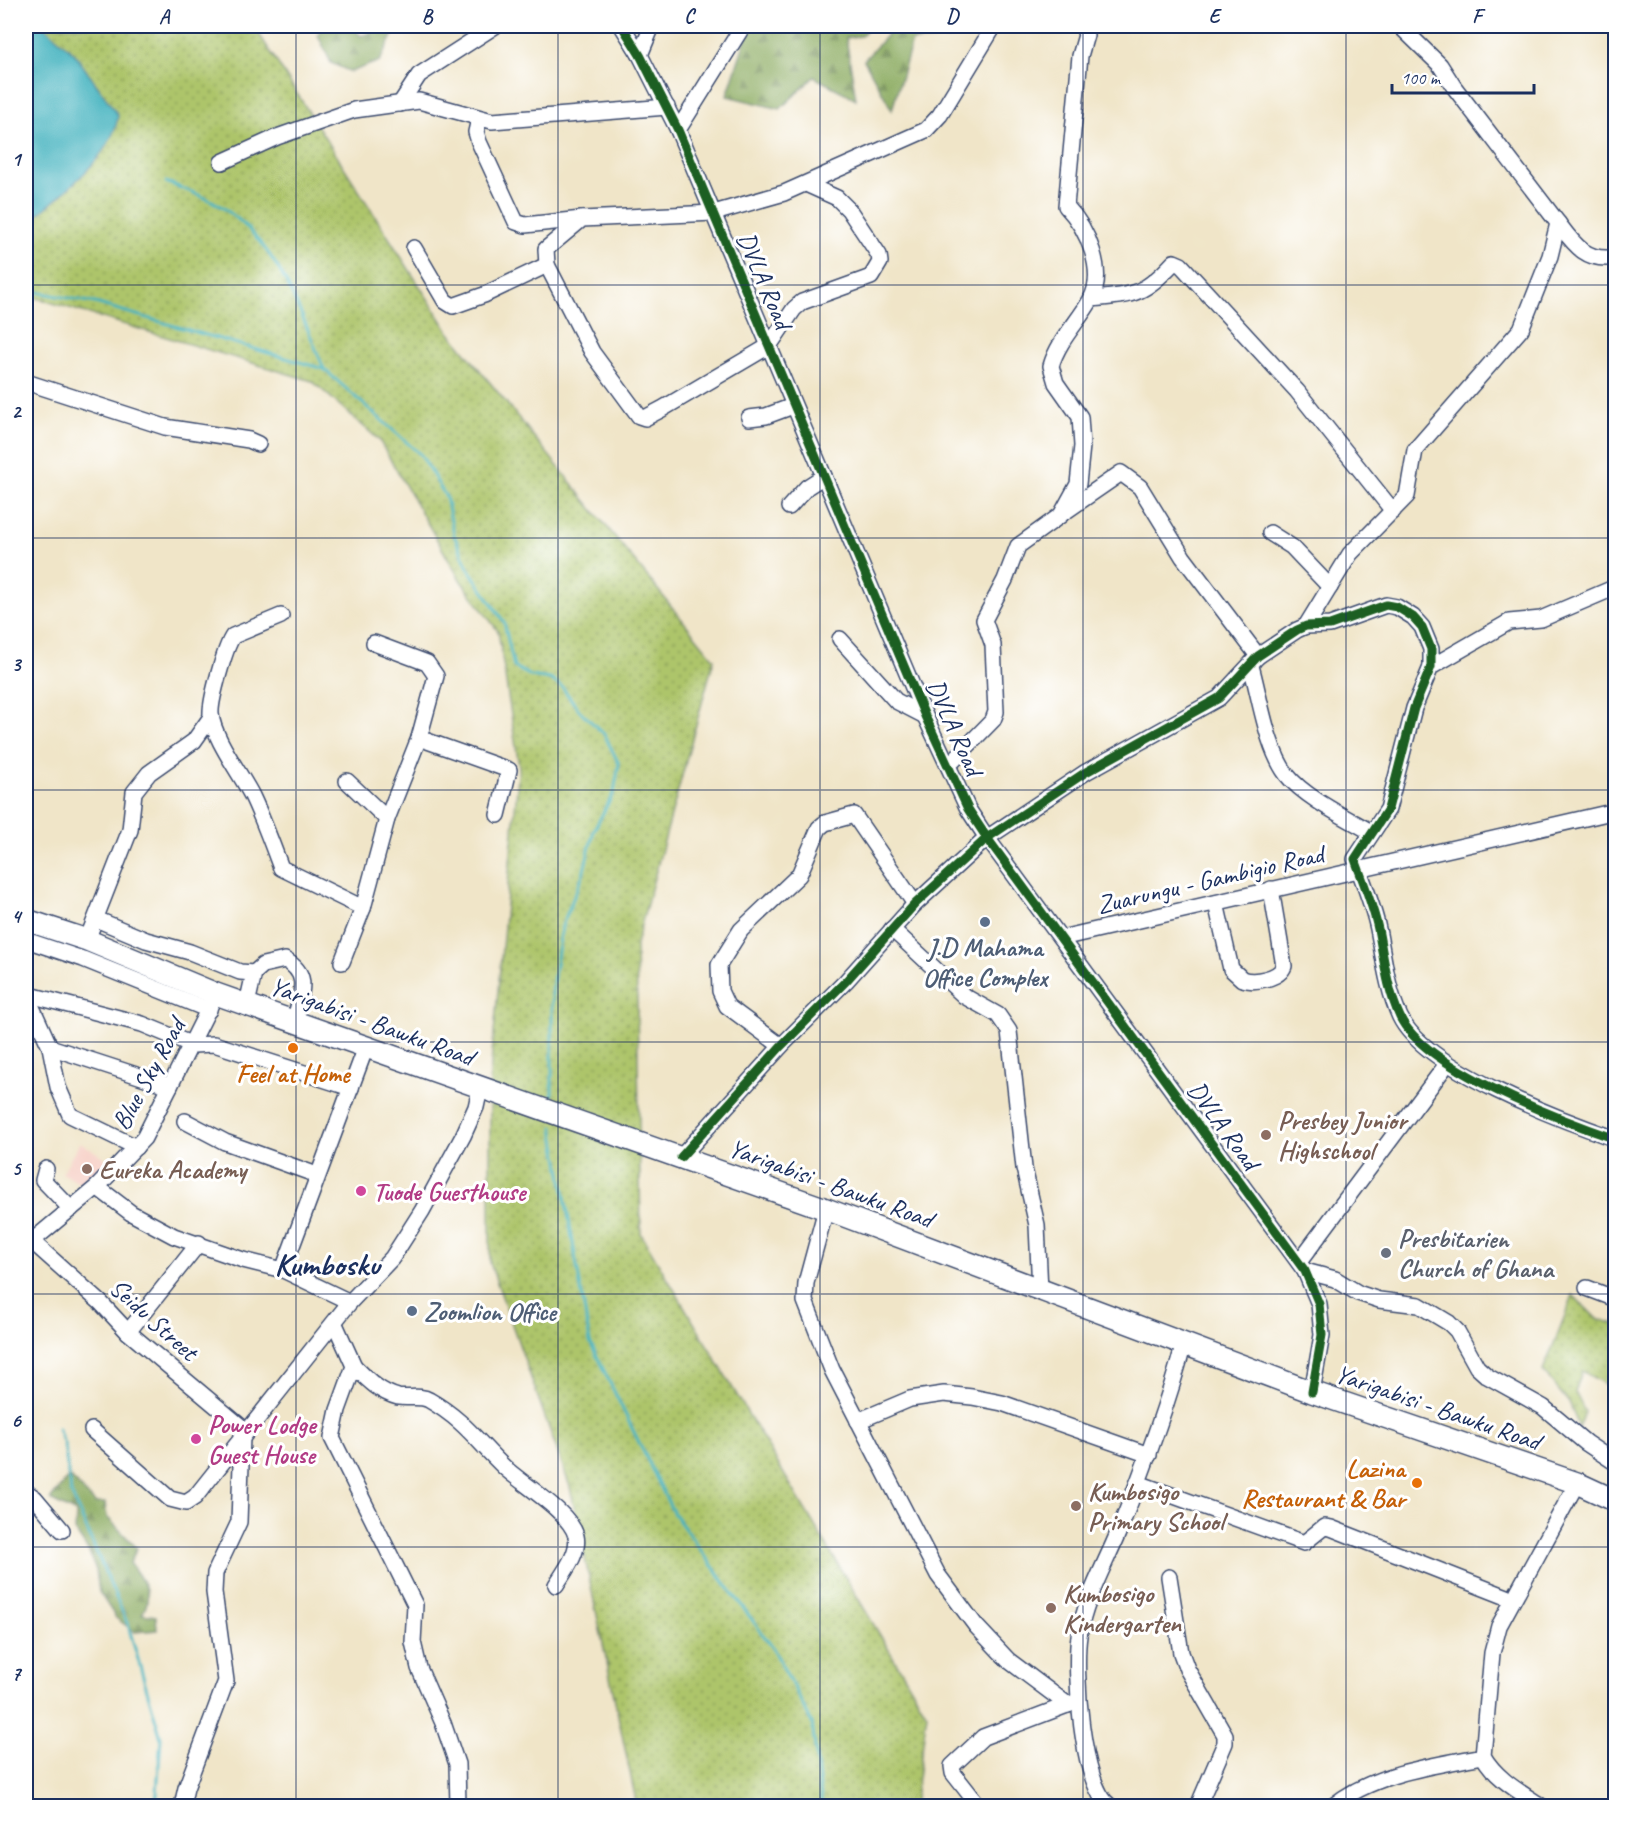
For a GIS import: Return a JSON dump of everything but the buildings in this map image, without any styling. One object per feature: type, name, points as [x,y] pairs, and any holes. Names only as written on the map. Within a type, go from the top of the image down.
[{"type":"highway","name":"Yarigabisi - Bawku Road","points":[[28,931],[87,940],[213,1002],[247,1004],[480,1089],[681,1157],[826,1209],[1312,1392],[1451,1442],[1577,1483],[1616,1501]]},
{"type":"street","points":[[400,104],[419,75],[495,26]]},
{"type":"street","name":"DVLA Road","points":[[622,26],[640,55],[678,130],[925,716],[968,809],[1302,1267],[1319,1304],[1322,1335],[1312,1392]]},
{"type":"street","points":[[640,55],[652,26]]},
{"type":"street","points":[[678,130],[743,26]]},
{"type":"street","points":[[478,119],[476,132],[478,142],[504,192],[516,222],[525,225],[582,219],[714,213],[806,184],[854,160],[926,130],[934,123],[994,26]]},
{"type":"street","points":[[1061,515],[1071,501],[1080,473],[1082,446],[1080,417],[1056,383],[1051,366],[1066,337],[1092,299],[1096,278],[1091,246],[1075,216],[1066,206],[1080,56],[1086,35],[1083,26]]},
{"type":"street","points":[[1400,26],[1440,65],[1454,87],[1578,250],[1608,259],[1616,257]]},
{"type":"street","points":[[222,162],[277,137],[354,110],[419,101],[445,106],[478,119],[507,121],[667,107]]},
{"type":"street","points":[[582,219],[546,249],[547,265],[592,352],[639,416],[645,418],[769,346],[794,309],[802,302],[871,277],[880,262],[879,255],[849,210],[837,198],[806,184]]},
{"type":"street","points":[[681,1157],[781,1046],[846,981],[915,904],[987,838],[1086,771],[1219,698],[1255,661],[1306,626],[1350,554],[1407,496],[1415,450],[1521,329],[1551,256],[1558,223]]},
{"type":"street","points":[[414,248],[445,301],[453,306],[484,295],[547,265]]},
{"type":"street","points":[[1092,299],[1112,295],[1132,296],[1150,288],[1174,262],[1181,265],[1297,391],[1393,511]]},
{"type":"street","points":[[26,382],[165,427],[249,440],[258,444]]},
{"type":"street","points":[[749,418],[766,416],[793,406]]},
{"type":"street","points":[[948,766],[993,720],[996,712],[993,645],[984,620],[1005,580],[1012,556],[1018,546],[1121,473],[1127,475],[1140,487],[1183,557],[1255,661],[1274,751],[1286,775],[1308,793],[1371,832]]},
{"type":"street","points":[[789,507],[807,488],[824,476]]},
{"type":"street","points":[[1270,533],[1292,548],[1330,588]]},
{"type":"street","points":[[1431,667],[1509,622],[1540,619],[1616,587]]},
{"type":"street","points":[[1306,626],[1330,625],[1386,605],[1397,607],[1413,617],[1422,627],[1431,648],[1431,667],[1414,708],[1390,804],[1356,855],[1358,869],[1377,926],[1390,990],[1402,1020],[1415,1039],[1447,1064],[1477,1080],[1616,1139]]},
{"type":"street","points":[[281,616],[233,636],[228,642],[223,667],[212,695],[211,717],[252,796],[281,868],[363,908]]},
{"type":"street","points":[[840,639],[896,701],[925,716]]},
{"type":"street","points":[[342,962],[363,908],[387,819],[419,738],[436,676],[433,668],[427,663],[374,643]]},
{"type":"street","points":[[87,940],[130,830],[134,792],[149,773],[195,741],[211,717]]},
{"type":"street","points":[[419,738],[509,771],[498,815]]},
{"type":"street","points":[[347,781],[387,819]]},
{"type":"street","name":"Zuarungu - Gambigio Road","points":[[1060,938],[1616,811]]},
{"type":"street","points":[[781,1046],[727,1006],[720,991],[719,965],[741,930],[799,875],[819,828],[825,823],[854,815],[915,904]]},
{"type":"street","points":[[1216,903],[1231,969],[1236,976],[1248,981],[1268,977],[1282,972],[1284,966],[1271,889]]},
{"type":"street","points":[[96,919],[146,940],[190,952],[240,972],[254,973],[274,960],[285,960],[297,967],[303,980],[295,1020]]},
{"type":"street","points":[[892,929],[964,996],[998,1015],[1009,1031],[1024,1168],[1037,1225],[1040,1291]]},
{"type":"street","points":[[28,931],[83,958],[213,1002]]},
{"type":"street","points":[[247,1004],[254,973]]},
{"type":"street","points":[[26,994],[142,1024],[193,1045],[213,1044],[351,1088]]},
{"type":"street","points":[[26,994],[50,1047],[58,1087],[70,1115],[136,1147]]},
{"type":"street","name":"Blue Sky Road","points":[[28,1239],[97,1187],[136,1147],[150,1128],[213,1002]]},
{"type":"street","points":[[50,1047],[170,1086]]},
{"type":"street","points":[[283,1270],[366,1047]]},
{"type":"street","points":[[1447,1064],[1302,1267],[1335,1279],[1358,1293],[1379,1300],[1419,1305],[1449,1323],[1457,1331],[1468,1355],[1482,1371],[1500,1385],[1543,1407],[1586,1443],[1616,1463]]},
{"type":"street","points":[[92,1430],[170,1499],[186,1503],[195,1497],[335,1324],[350,1302],[392,1258],[422,1211],[463,1136],[476,1107],[480,1089]]},
{"type":"street","points":[[185,1121],[225,1143],[317,1175]]},
{"type":"street","points":[[46,1169],[43,1180],[47,1187],[70,1209]]},
{"type":"street","points":[[97,1187],[131,1213],[174,1236],[243,1260],[283,1270],[350,1302]]},
{"type":"street","points":[[826,1209],[806,1283],[805,1301],[817,1336],[858,1421],[938,1575],[976,1626],[1008,1660],[1074,1703]]},
{"type":"street","name":"Seidu Street","points":[[28,1239],[101,1303],[128,1332],[244,1434]]},
{"type":"street","points":[[128,1332],[199,1243]]},
{"type":"street","points":[[1587,1288],[1616,1299]]},
{"type":"street","points":[[335,1324],[354,1366],[374,1386],[398,1397],[426,1398],[453,1415],[472,1431],[503,1466],[550,1505],[571,1526],[577,1538],[575,1552],[556,1585]]},
{"type":"street","points":[[1104,1805],[1089,1765],[1074,1703],[1079,1635],[1149,1455],[1184,1343]]},
{"type":"street","points":[[354,1366],[338,1410],[332,1438],[415,1605],[413,1628],[415,1651],[419,1668],[443,1723],[457,1764],[456,1805]]},
{"type":"street","points":[[858,1421],[910,1399],[944,1394],[972,1397],[1002,1403],[1149,1455]]},
{"type":"street","points":[[182,1806],[186,1788],[226,1682],[214,1592],[215,1573],[239,1522],[244,1434]]},
{"type":"street","points":[[1138,1483],[1304,1543],[1324,1527],[1331,1528],[1512,1599]]},
{"type":"street","points":[[1541,1806],[1503,1780],[1490,1768],[1483,1756],[1492,1653],[1499,1626],[1512,1599],[1577,1483]]},
{"type":"street","points":[[26,1492],[62,1530]]},
{"type":"street","points":[[1168,1577],[1184,1661],[1225,1735],[1225,1743],[1198,1806]]},
{"type":"street","points":[[979,1806],[953,1773],[952,1766],[983,1737],[1074,1703]]},
{"type":"street","points":[[1333,1806],[1374,1782],[1483,1756]]},
{"type":"shaded area","name":"Eureka Academy","points":[[80,1142],[114,1164],[91,1190],[62,1173]]},
{"type":"green space","points":[[26,26],[254,26],[449,332],[714,659],[636,944],[641,1234],[927,1714],[914,1806],[637,1806],[570,1487],[490,1263],[490,1075],[519,767],[498,631],[461,581],[379,440],[312,381],[26,295]]},
{"type":"green space","points":[[322,26],[351,26],[361,36],[372,32],[379,26],[397,26],[380,61],[351,72],[331,63],[318,35]]},
{"type":"green space","points":[[752,26],[870,26],[861,36],[846,38],[856,99],[814,77],[780,109],[727,96],[748,31]]},
{"type":"green space","points":[[883,26],[957,26],[955,38],[912,41],[892,110],[864,60],[887,35]]},
{"type":"green space","points":[[1573,1295],[1596,1318],[1615,1324],[1615,1390],[1582,1371],[1575,1392],[1585,1412],[1579,1428],[1570,1404],[1543,1371]]},
{"type":"green space","points":[[69,1476],[95,1503],[105,1503],[107,1517],[137,1548],[130,1563],[142,1581],[147,1594],[146,1607],[142,1614],[156,1616],[157,1630],[135,1632],[116,1618],[99,1592],[96,1570],[89,1552],[75,1531],[76,1513],[50,1500]]},
{"type":"water","points":[[26,26],[43,26],[74,53],[118,115],[114,131],[95,161],[82,176],[26,225]]},
{"type":"waterway","points":[[166,182],[219,205],[244,224],[260,242],[286,282],[324,369]]},
{"type":"waterway","points":[[26,290],[95,303],[324,369],[421,455],[446,497],[454,535],[468,568],[504,622],[514,667],[531,676],[550,679],[562,687],[579,710],[604,734],[619,764],[614,792],[594,830],[583,874],[562,926],[552,989],[552,1096]]},
{"type":"waterway","points":[[553,1127],[590,1342],[674,1514],[773,1648],[812,1723],[822,1806]]},
{"type":"waterway","points":[[58,1428],[64,1444],[71,1493],[128,1625],[161,1738],[156,1806]]},
{"type":"cycle path","points":[[622,26],[640,55],[678,130],[925,716],[968,809],[1305,1271],[1319,1304],[1322,1335],[1312,1392]]},
{"type":"cycle path","points":[[681,1157],[781,1046],[846,981],[915,904],[987,838],[1086,772],[1219,698],[1258,656],[1297,630],[1306,626],[1330,625],[1386,605],[1397,607],[1413,617],[1422,627],[1431,649],[1431,667],[1414,708],[1388,809],[1355,859],[1373,911],[1389,985],[1400,1017],[1414,1036],[1437,1055],[1465,1073],[1530,1106],[1616,1139]]},
{"type":"place","name":"J.D Mahama Office Complex","points":[[985,922]]},
{"type":"place","name":"Feel at Home","points":[[293,1048]]},
{"type":"place","name":"Presbey Junior Highschool","points":[[1266,1135]]},
{"type":"place","name":"Eureka Academy","points":[[87,1169]]},
{"type":"place","name":"Tuode Guesthouse","points":[[361,1191]]},
{"type":"place","name":"Presbitarien Church of Ghana","points":[[1386,1253]]},
{"type":"place","name":"Zoomlion Office","points":[[412,1311]]},
{"type":"place","name":"Power Lodge Guest House","points":[[196,1439]]},
{"type":"place","name":"Lazina Restaurant & Bar","points":[[1417,1483]]},
{"type":"place","name":"Kumbosigo Primary School","points":[[1076,1506]]},
{"type":"place","name":"Kumbosigo Kindergarten","points":[[1051,1608]]},
{"type":"district","name":"Kumbosku","points":[[327,1264]]}]
